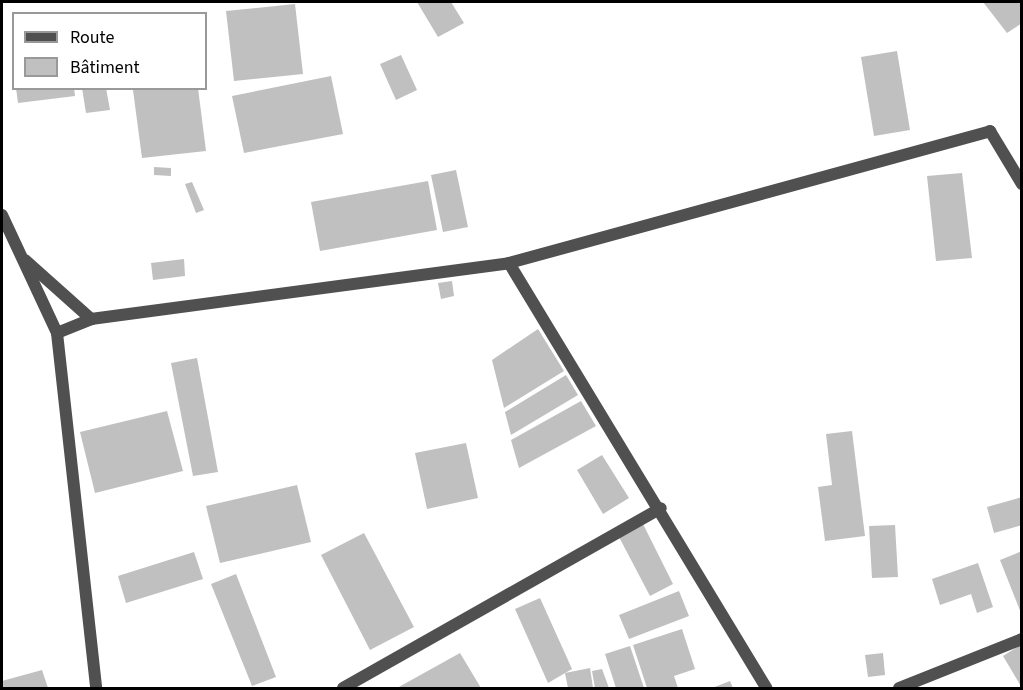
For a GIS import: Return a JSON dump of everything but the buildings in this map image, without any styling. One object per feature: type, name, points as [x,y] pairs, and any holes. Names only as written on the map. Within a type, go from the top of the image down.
[{"type":"street","points":[[57,333],[91,320],[509,263],[990,131],[1022,184]]},
{"type":"street","points":[[2,215],[57,333],[96,688]]},
{"type":"street","points":[[21,256],[91,320]]},
{"type":"street","points":[[509,263],[661,508],[766,688]]},
{"type":"street","points":[[343,688],[661,508]]},
{"type":"street","points":[[899,688],[1022,639]]}]
